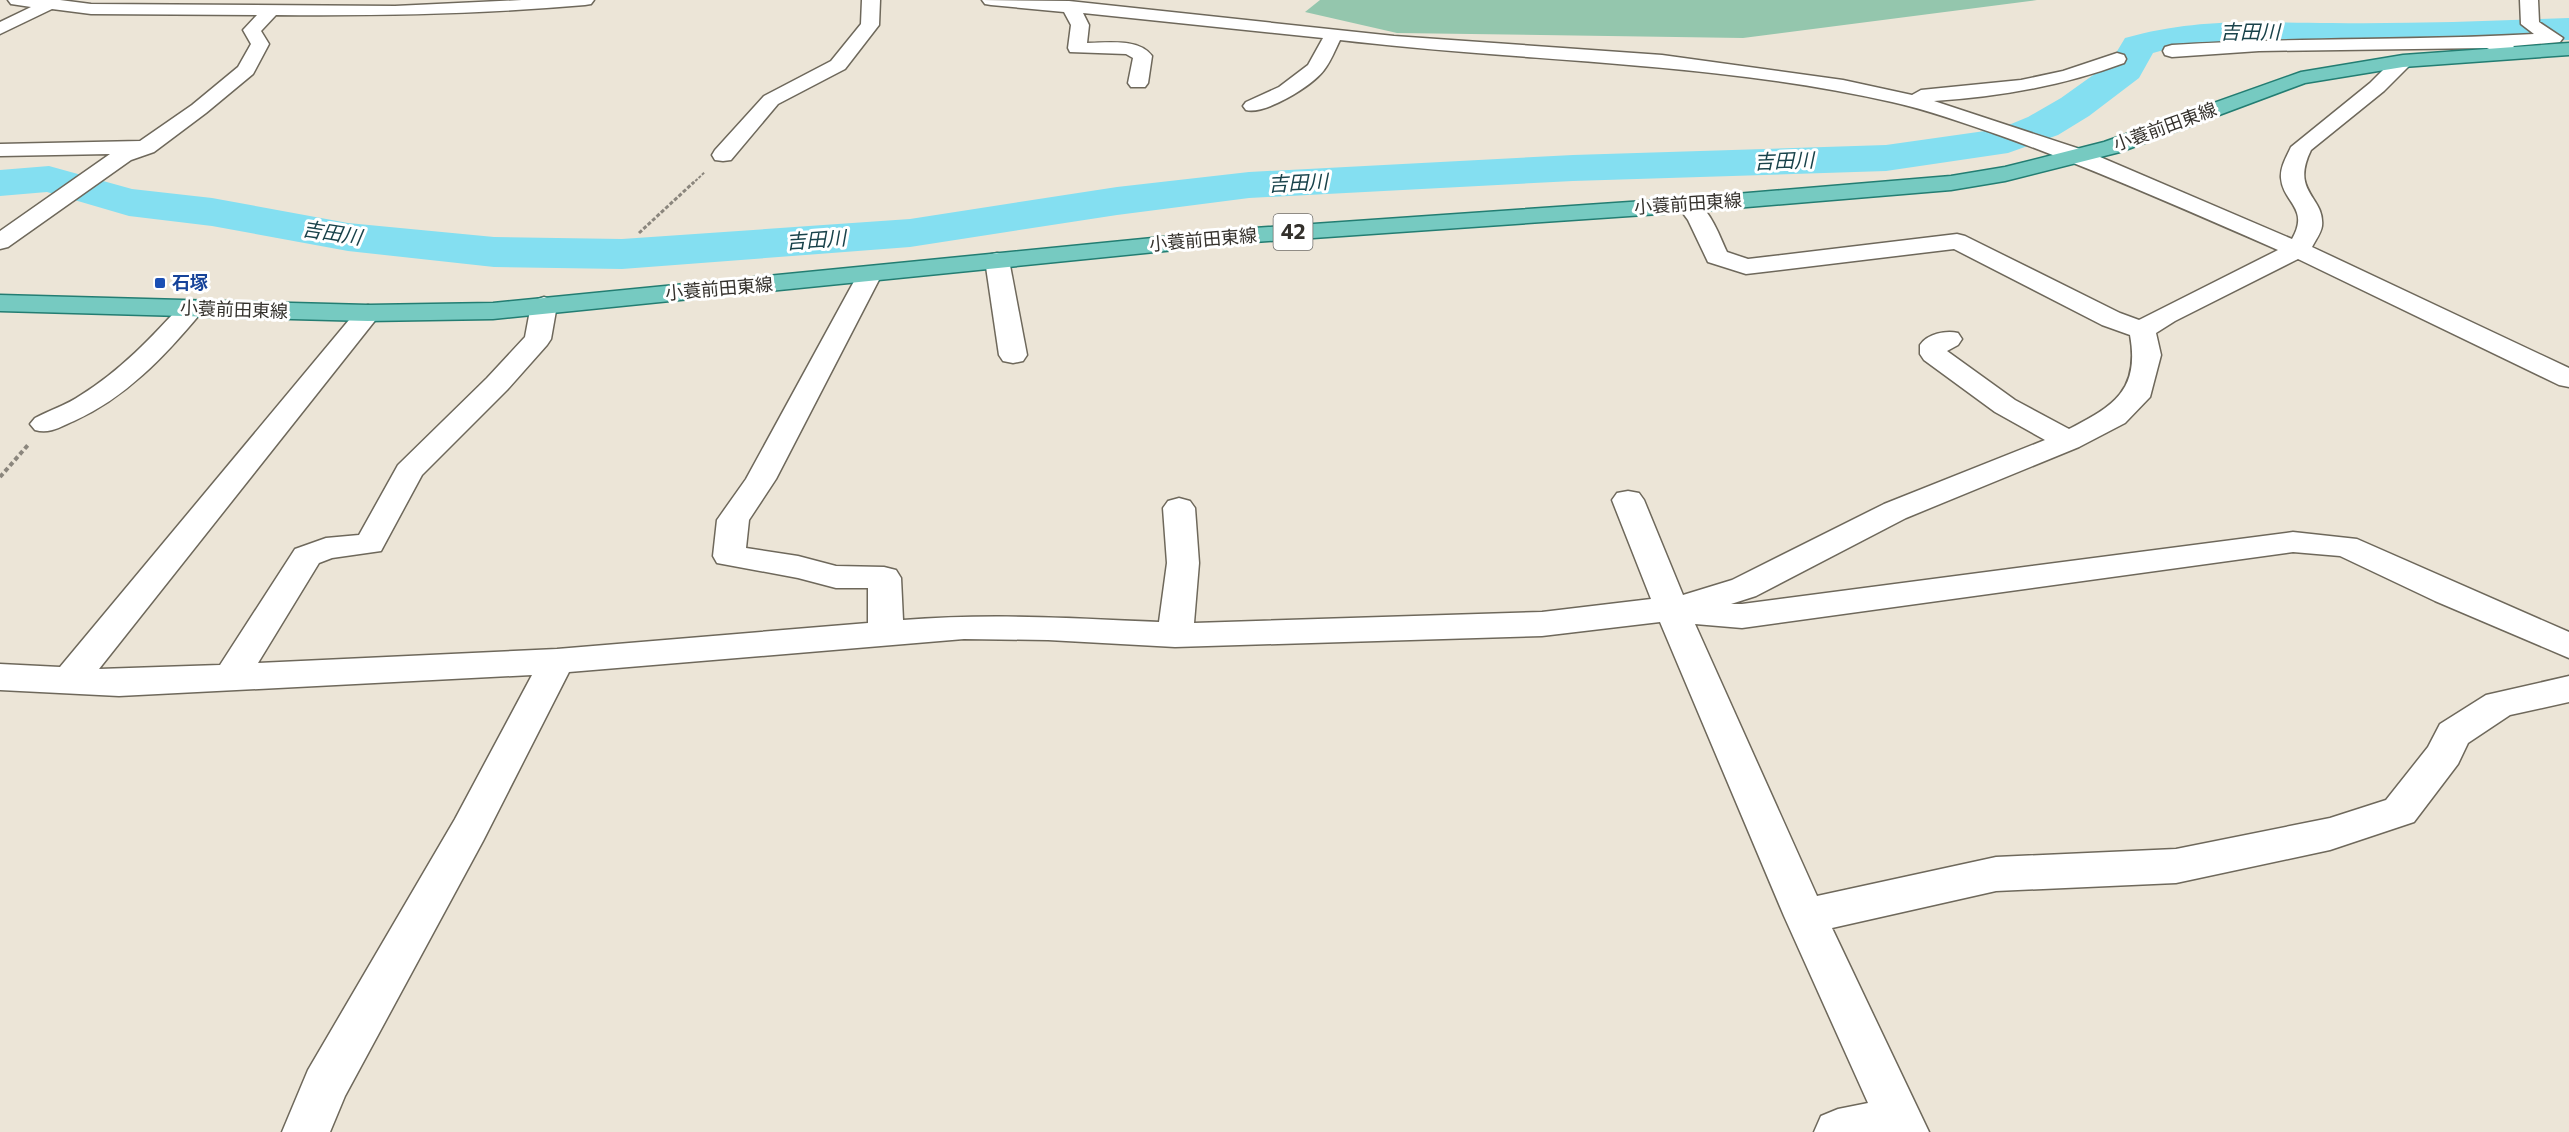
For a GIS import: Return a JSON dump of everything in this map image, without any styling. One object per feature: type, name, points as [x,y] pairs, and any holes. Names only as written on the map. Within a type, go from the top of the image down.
[{"type":"main road","name":"小蓑前田東線","points":[[0,303],[368,313],[493,311],[1254,235],[1688,205],[1951,183],[2005,174],[2112,147],[2301,78],[2501,47],[2569,49]]},
{"type":"street","points":[[17,0],[90,9],[272,6],[395,11],[489,8],[585,0]]},
{"type":"street","points":[[723,155],[771,100],[838,65],[870,25],[871,0]]},
{"type":"street","points":[[991,0],[1069,6],[1394,41],[1662,61],[1843,86],[1898,97],[1971,119],[2078,156],[2298,250],[2569,379]]},
{"type":"street","points":[[2172,51],[2259,45],[2501,47],[2554,38],[2530,24],[2529,0]]},
{"type":"street","points":[[0,30],[50,4]]},
{"type":"street","points":[[0,242],[123,155],[146,147],[199,109],[246,70],[260,44],[252,30],[272,6]]},
{"type":"street","points":[[1069,6],[1079,18],[1080,35],[1077,48],[1130,49],[1143,56],[1138,83]]},
{"type":"street","points":[[1253,106],[1286,91],[1316,68],[1334,34]]},
{"type":"street","points":[[1898,97],[1980,92],[2049,81],[2084,72],[2117,59]]},
{"type":"street","points":[[2142,330],[2166,315],[2298,250],[2310,228],[2310,217],[2292,179],[2295,161],[2302,147],[2377,87],[2403,61]]},
{"type":"street","points":[[0,150],[146,147]]},
{"type":"street","points":[[1688,205],[1699,219],[1718,257],[1746,267],[1957,241],[2111,319],[2142,330]]},
{"type":"street","points":[[996,260],[1014,355]]},
{"type":"street","points":[[870,274],[761,479],[733,520],[729,556],[798,567],[836,577],[884,578],[886,632]]},
{"type":"street","points":[[231,677],[308,556],[327,548],[370,544],[409,471],[497,384],[538,339],[544,305]]},
{"type":"street","points":[[45,424],[90,402],[118,380],[162,344],[191,309]]},
{"type":"street","points":[[70,680],[283,419],[351,331],[368,313]]},
{"type":"street","points":[[1672,610],[1744,588],[1895,511],[2069,441],[2115,417],[2136,397],[2147,355],[2142,330]]},
{"type":"street","points":[[1949,339],[1933,345],[1934,354],[2005,406],[2069,441]]},
{"type":"street","points":[[1628,500],[1672,610],[1805,916],[1901,1127],[1838,1132]]},
{"type":"street","points":[[1175,635],[1183,563],[1179,508]]},
{"type":"street","points":[[0,677],[119,683],[557,661],[964,627],[1048,628],[1175,635],[1542,624],[1648,610],[1742,616],[2293,542],[2346,546],[2569,646]]},
{"type":"street","points":[[306,1132],[324,1086],[469,830],[557,661]]},
{"type":"street","points":[[1805,916],[1996,874],[2176,866],[2330,834],[2400,811],[2444,754],[2453,734],[2499,704],[2569,689]]},
{"type":"path","points":[[639,233],[723,155]]},
{"type":"path","points":[[0,477],[45,424]]},
{"type":"green space","points":[[1320,0],[2037,0],[1743,38],[1397,33],[1305,12]]},
{"type":"waterway","name":"吉田川","points":[[0,183],[49,179],[129,202],[212,212],[348,237],[494,252],[622,254],[910,233],[1117,201],[1249,185],[1573,168],[1886,158],[2008,140],[2043,126],[2075,107],[2126,70],[2138,46],[2161,39],[2234,32],[2362,34],[2569,29]]},
{"type":"place","name":"石塚","points":[[160,283]]}]
